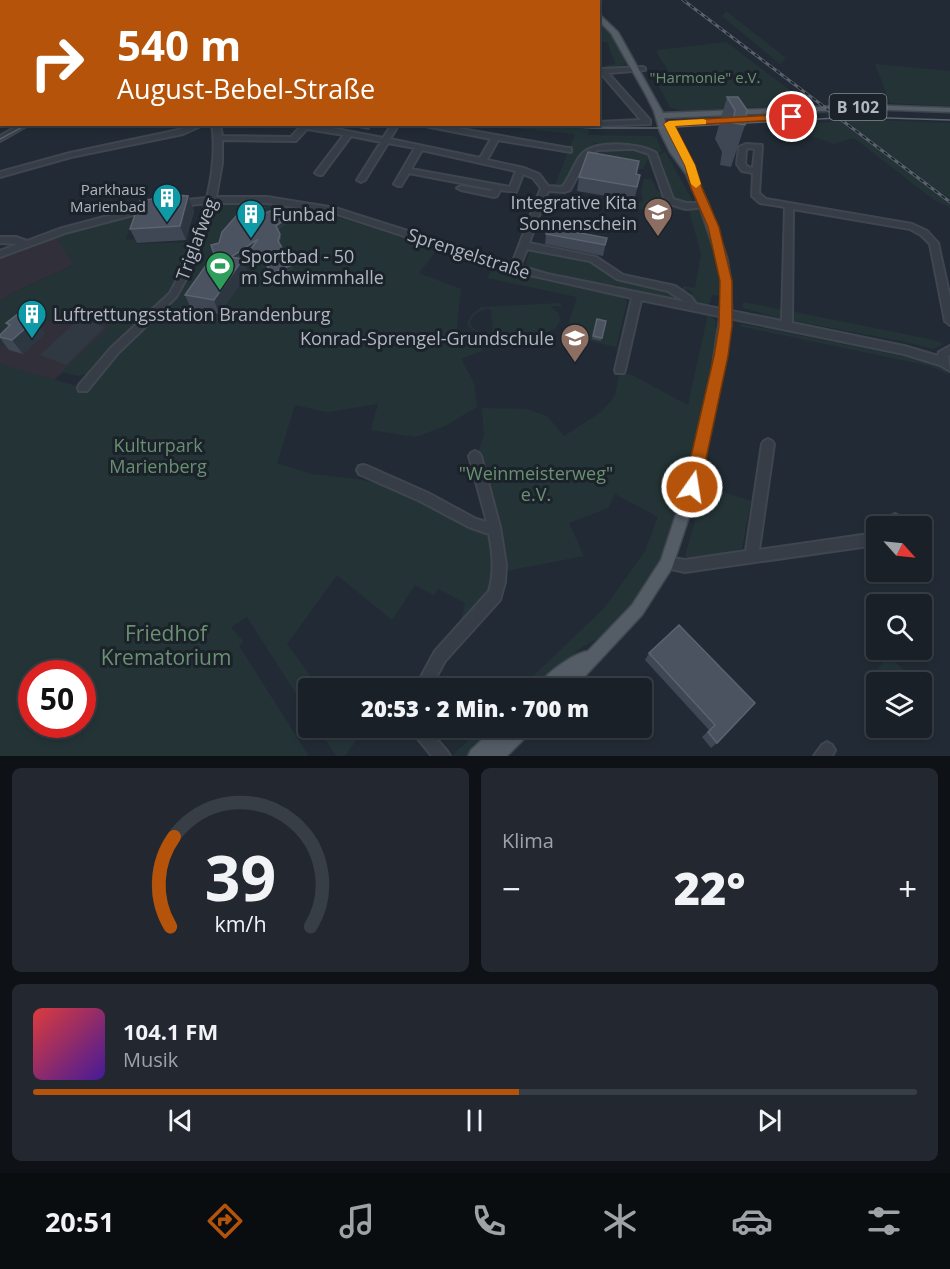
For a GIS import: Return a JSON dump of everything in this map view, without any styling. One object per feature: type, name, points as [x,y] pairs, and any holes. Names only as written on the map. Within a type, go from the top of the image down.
[{"type":"main road","points":[[573,678],[638,610],[667,563],[692,487],[718,369],[726,314],[726,281],[722,258],[697,188],[620,31],[600,12]]},
{"type":"main road","points":[[600,17],[612,29],[639,70]]},
{"type":"main road","name":"B 102","points":[[664,120],[866,107],[950,110]]},
{"type":"main road","name":"B 102","points":[[664,120],[862,113],[950,115]]},
{"type":"main road","points":[[557,678],[603,649]]},
{"type":"main road","points":[[477,756],[496,738]]},
{"type":"main road","points":[[495,756],[513,738]]},
{"type":"street","points":[[600,72],[639,70]]},
{"type":"street","points":[[600,72],[647,122],[600,124]]},
{"type":"street","points":[[0,139],[23,126]]},
{"type":"street","points":[[0,175],[70,155],[180,132],[196,126]]},
{"type":"street","name":"Triglafweg","points":[[83,388],[117,348],[162,307],[182,283],[211,200],[219,159],[220,138],[217,126]]},
{"type":"street","points":[[220,138],[293,139],[300,126],[420,147],[521,170],[536,176],[545,188],[564,190],[585,155],[596,148],[635,147],[652,153],[669,201],[686,206],[704,205]]},
{"type":"street","points":[[361,180],[395,126]]},
{"type":"street","points":[[429,126],[568,150]]},
{"type":"street","points":[[319,173],[348,135]]},
{"type":"street","points":[[482,161],[495,138]]},
{"type":"street","points":[[398,184],[420,147]]},
{"type":"street","points":[[406,170],[452,179],[448,185],[494,194],[497,187],[513,190],[521,170]]},
{"type":"street","points":[[757,171],[756,197],[763,201],[912,227],[924,233],[934,243],[946,286],[950,321]]},
{"type":"street","points":[[515,269],[545,188]]},
{"type":"street","name":"Sprengelstraße","points":[[0,254],[121,214],[164,205],[211,200],[267,200],[335,210],[515,269],[694,308],[947,358]]},
{"type":"street","points":[[787,326],[789,206]]},
{"type":"street","points":[[0,240],[16,240],[26,244]]},
{"type":"street","points":[[524,245],[585,257],[601,263],[616,275],[674,288],[685,294],[694,308]]},
{"type":"street","points":[[620,370],[637,296]]},
{"type":"street","points":[[753,556],[752,546],[768,444]]},
{"type":"street","points":[[428,678],[440,656],[495,595],[500,584],[494,530],[475,456]]},
{"type":"street","points":[[363,470],[424,496],[472,523],[494,530]]},
{"type":"street","points":[[667,563],[686,566],[866,540]]},
{"type":"street","points":[[427,738],[442,756]]},
{"type":"shaded area","points":[[55,236],[75,264],[0,301],[0,257]]},
{"type":"shaded area","points":[[102,307],[111,326],[53,381],[0,364],[0,348],[28,323],[40,328],[56,315],[71,316],[92,308]]},
{"type":"shaded area","points":[[80,318],[105,327],[66,365],[40,355]]},
{"type":"green space","points":[[726,11],[786,58],[780,64],[722,16]]},
{"type":"green space","points":[[600,19],[610,30],[626,63],[621,67],[602,66],[615,64],[607,42],[600,42]]},
{"type":"green space","name":"\"Harmonie\" e.V.","points":[[726,42],[808,104],[682,111],[670,107],[654,77],[655,71],[668,70],[657,53],[658,50]]},
{"type":"green space","points":[[875,64],[950,71],[950,106],[890,103]]},
{"type":"green space","points":[[829,110],[832,113],[687,122],[685,118]]},
{"type":"green space","points":[[844,121],[861,133],[847,121],[950,123],[950,198],[936,190],[950,204],[950,207],[934,200],[854,138],[833,144],[780,126]]},
{"type":"green space","points":[[495,126],[558,126],[588,128],[589,134],[585,135],[653,136],[657,138],[662,151],[656,155],[648,148],[633,146],[632,143],[594,143],[594,146],[584,149],[563,186],[554,188],[575,134]]},
{"type":"green space","points":[[593,152],[642,152],[649,157],[643,169],[626,170],[584,162]]},
{"type":"green space","points":[[664,152],[694,203],[682,204],[670,199],[667,192],[671,192],[662,161],[657,161],[656,157]]},
{"type":"green space","points":[[644,179],[651,179],[658,192],[662,192],[668,203],[664,210],[612,206],[630,206],[643,201],[641,191]]},
{"type":"green space","points":[[215,204],[268,204],[315,211],[315,214],[327,214],[438,248],[419,273],[461,289],[456,337],[477,339],[482,351],[461,359],[474,383],[477,407],[445,426],[416,437],[371,430],[378,404],[327,412],[295,405],[277,463],[311,474],[392,486],[479,528],[489,540],[491,547],[494,562],[494,586],[459,630],[465,603],[438,589],[434,595],[415,585],[392,620],[337,575],[287,644],[312,678],[298,678],[298,697],[247,617],[231,627],[243,641],[239,646],[309,756],[0,756],[0,364],[83,388],[165,307],[185,283]]},
{"type":"green space","points":[[672,204],[702,210],[717,251],[720,296],[712,295],[709,305],[695,304],[691,298],[693,293],[687,289],[682,290],[683,286],[695,288],[701,254],[689,210],[667,210]]},
{"type":"green space","points":[[135,214],[126,239],[137,240],[136,244],[195,242],[187,267],[169,295],[93,371],[79,376],[61,372],[111,326],[102,308],[56,315],[40,328],[28,324],[0,348],[0,301],[74,265],[55,236]]},
{"type":"green space","points":[[531,248],[597,262],[630,282],[665,289],[689,303],[624,289],[617,285],[607,286],[527,268],[526,263]]},
{"type":"green space","points":[[494,266],[546,281],[624,298],[627,302],[616,347],[565,335],[577,297],[487,278]]},
{"type":"green space","points":[[743,302],[784,310],[783,319],[743,308]]},
{"type":"green space","points":[[561,303],[561,306],[550,306],[558,313],[560,320],[556,328],[547,332],[516,336],[492,335],[473,330],[467,324],[471,315],[481,307]],"holes":[[[491,309],[493,333],[474,329],[470,323],[475,314]]]},
{"type":"green space","points":[[790,311],[934,340],[944,344],[933,349],[790,320]]},
{"type":"green space","name":"\"Weinmeisterweg\" e.V.","points":[[708,314],[716,321],[715,328],[718,328],[715,360],[692,470],[670,543],[644,594],[607,633],[579,649],[549,678],[531,678],[605,607],[645,551],[658,517],[615,494],[608,508],[569,523],[584,556],[506,571],[478,454],[484,435],[482,408],[526,409],[547,416],[564,436],[601,412],[615,396],[619,375],[630,374],[688,405]]},
{"type":"green space","points":[[742,324],[936,363],[950,375],[930,366],[739,326]]},
{"type":"green space","points":[[705,486],[751,501],[742,549],[689,559],[685,556]]},
{"type":"green space","points":[[884,660],[892,660],[907,672],[882,672],[878,669]]},
{"type":"green space","points":[[324,738],[354,738],[356,741],[345,756],[336,756]]},
{"type":"green space","points":[[471,738],[490,738],[471,756],[452,756]]},
{"type":"building","points":[[727,97],[738,97],[747,110],[745,125],[733,123],[735,110]]},
{"type":"building","points":[[588,152],[639,161],[636,174],[640,175],[637,187],[579,177]]},
{"type":"building","points":[[177,195],[188,196],[180,226],[130,229],[140,201]]},
{"type":"building","name":"Funbad","points":[[264,208],[263,214],[275,209],[283,210],[286,219],[276,226],[280,234],[278,241],[292,265],[272,273],[260,255],[246,256],[258,239],[231,257],[214,254],[211,245],[219,243],[222,232],[237,215],[243,212],[246,215],[255,213],[254,209]]},
{"type":"building","points":[[549,227],[607,238],[605,245],[546,234]]},
{"type":"building","points":[[214,254],[243,259],[214,300],[185,295]]},
{"type":"building","points":[[18,314],[35,320],[12,340],[0,337],[10,325],[6,323]]},
{"type":"building","points":[[597,319],[606,321],[602,338],[593,336]]},
{"type":"building","points":[[679,625],[755,703],[717,743],[708,732],[715,725],[649,653]]},
{"type":"tram line","points":[[562,126],[657,128],[855,117],[950,120]]},
{"type":"tram line","points":[[0,139],[24,126]]},
{"type":"railway","points":[[683,0],[950,202]]},
{"type":"slow traffic","points":[[696,184],[690,165],[669,124],[703,122]]},
{"type":"place","name":"Parkhaus Marienbad","points":[[167,224]]},
{"type":"place","name":"Integrative Kita Sonnenschein","points":[[658,238]]},
{"type":"place","name":"Funbad","points":[[251,240]]},
{"type":"place","name":"Sportbad - 50 m Schwimmhalle","points":[[220,292]]},
{"type":"place","name":"Luftrettungsstation Brandenburg","points":[[32,340]]},
{"type":"place","name":"Konrad-Sprengel-Grundschule","points":[[575,364]]},
{"type":"route","points":[[692,487],[721,356],[725,326],[726,281],[714,227],[690,165],[669,124],[792,117]]},
{"type":"park label","name":"Kulturpark Marienberg","points":[[158,455]]},
{"type":"park label","name":"Friedhof Krematorium","points":[[166,645]]}]
